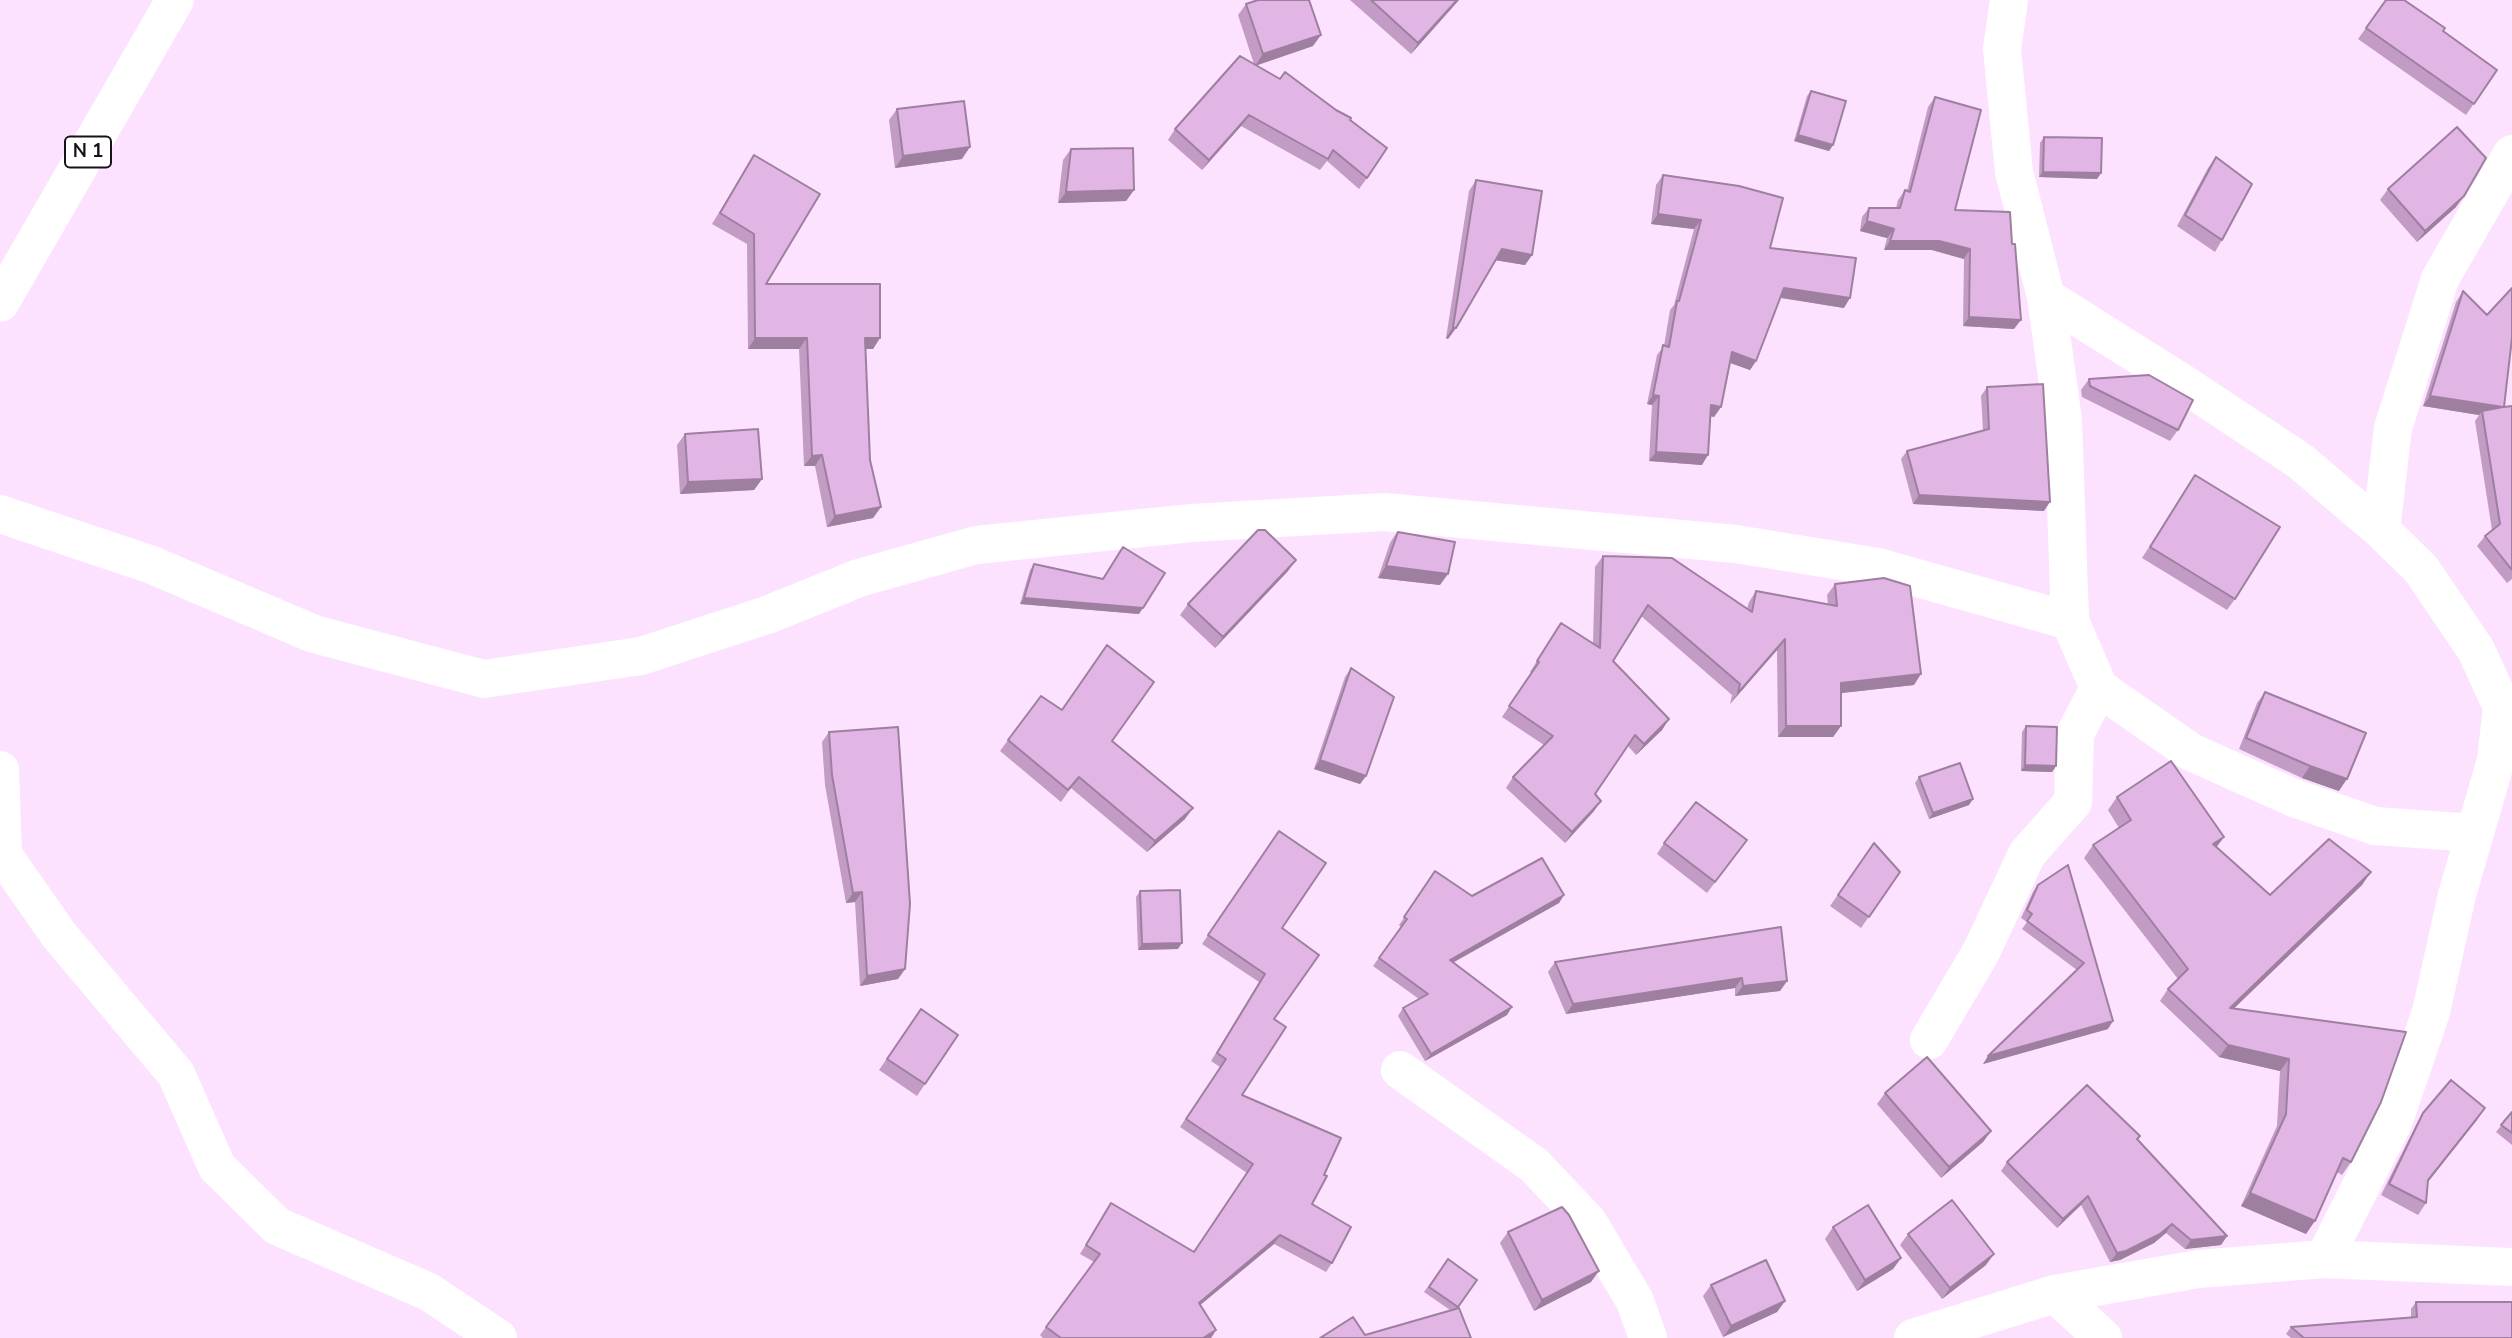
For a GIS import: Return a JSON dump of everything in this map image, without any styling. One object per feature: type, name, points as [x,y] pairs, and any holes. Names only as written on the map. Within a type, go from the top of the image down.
[{"type":"main road","name":"N 1","points":[[0,303],[174,0]]},
{"type":"main road","points":[[2009,0],[2002,49],[2014,172],[2046,297],[2063,420],[2070,621],[2099,688],[2191,752],[2294,798],[2375,826],[2474,833]]},
{"type":"main road","points":[[2381,530],[2393,428],[2440,279],[2512,154]]},
{"type":"main road","points":[[2046,297],[2188,386],[2300,461],[2381,530],[2421,569],[2476,650],[2507,707],[2496,760],[2457,895],[2431,1012],[2393,1124],[2324,1259]]},
{"type":"main road","points":[[0,514],[152,565],[314,634],[484,679],[641,656],[767,615],[859,578],[976,545],[1192,523],[1384,512],[1736,544],[1878,567],[2070,621]]},
{"type":"main road","points":[[1929,1040],[1981,952],[2026,854],[2073,802],[2075,734],[2099,688]]},
{"type":"main road","points":[[0,770],[1,859],[59,935],[176,1074],[217,1167],[277,1226],[429,1292],[498,1338]]},
{"type":"main road","points":[[1400,1070],[1534,1165],[1588,1222],[1634,1301],[1648,1338]]},
{"type":"main road","points":[[1913,1338],[2055,1294],[2198,1269],[2324,1259],[2512,1267]]},
{"type":"main road","points":[[2055,1294],[2103,1338]]},
{"type":"building","points":[[1258,0],[1309,0],[1321,35],[1263,54],[1246,4]]},
{"type":"building","points":[[1371,0],[1457,0],[1418,43]]},
{"type":"building","points":[[2386,0],[2404,0],[2445,28],[2443,31],[2497,70],[2474,104],[2366,28]]},
{"type":"building","points":[[1240,56],[1280,79],[1285,72],[1351,118],[1350,120],[1387,148],[1367,178],[1333,150],[1328,159],[1249,115],[1209,160],[1175,129]]},
{"type":"building","points":[[1811,91],[1846,101],[1833,145],[1798,135]]},
{"type":"building","points":[[1935,97],[1981,110],[1955,210],[2010,212],[2021,320],[1969,317],[1970,249],[1939,241],[1890,241],[1894,229],[1867,221],[1869,208],[1900,208],[1905,190],[1910,192]]},
{"type":"building","points":[[964,101],[970,147],[903,156],[897,109]]},
{"type":"building","points":[[2457,127],[2486,158],[2464,196],[2425,231],[2388,189]]},
{"type":"building","points":[[2044,137],[2102,138],[2101,173],[2043,172]]},
{"type":"building","points":[[1133,148],[1134,190],[1066,192],[1071,149]]},
{"type":"building","points":[[754,155],[820,194],[766,284],[880,284],[880,338],[865,338],[870,460],[881,507],[835,516],[822,455],[812,456],[807,338],[755,338],[754,234],[720,213]]},
{"type":"building","points":[[2216,157],[2252,184],[2222,240],[2185,215]]},
{"type":"building","points":[[1663,175],[1739,186],[1783,198],[1770,248],[1856,258],[1850,298],[1784,288],[1756,361],[1732,352],[1721,407],[1711,405],[1708,455],[1656,452],[1659,396],[1653,395],[1663,345],[1669,347],[1677,301],[1701,220],[1658,214]]},
{"type":"building","points":[[1476,180],[1542,191],[1532,255],[1502,249],[1456,328],[1453,327]]},
{"type":"building","points":[[2512,288],[2512,338],[2504,407],[2512,406],[2512,570],[2485,536],[2500,524],[2482,411],[2503,407],[2430,396],[2463,291],[2487,315]]},
{"type":"building","points":[[2149,375],[2193,400],[2178,430],[2090,386],[2089,379]]},
{"type":"building","points":[[2043,384],[2050,502],[1919,495],[1907,451],[1989,429],[1987,387]]},
{"type":"building","points":[[758,429],[762,479],[688,482],[685,434]]},
{"type":"building","points":[[2195,475],[2280,527],[2235,599],[2150,547]]},
{"type":"building","points":[[1258,530],[1265,530],[1296,560],[1223,637],[1188,604]]},
{"type":"building","points":[[1398,532],[1455,542],[1448,574],[1386,566]]},
{"type":"building","points":[[1123,547],[1165,573],[1143,608],[1024,598],[1034,564],[1103,579]]},
{"type":"building","points":[[1603,556],[1672,558],[1752,612],[1756,591],[1837,606],[1835,584],[1884,578],[1910,586],[1921,674],[1841,683],[1841,726],[1786,726],[1785,639],[1738,693],[1740,684],[1648,605],[1613,661],[1669,719],[1644,744],[1635,735],[1595,794],[1601,801],[1572,832],[1513,777],[1553,736],[1509,706],[1561,623],[1600,648]]},
{"type":"building","points":[[1107,645],[1154,682],[1112,741],[1193,808],[1155,841],[1079,777],[1068,790],[1008,740],[1041,696],[1062,710]]},
{"type":"building","points":[[1351,668],[1394,697],[1366,776],[1320,760]]},
{"type":"building","points":[[2265,692],[2366,733],[2347,779],[2246,738]]},
{"type":"building","points":[[2026,726],[2057,727],[2056,766],[2025,765]]},
{"type":"building","points":[[898,727],[910,904],[905,969],[867,976],[862,892],[853,893],[832,775],[829,732]]},
{"type":"building","points":[[2171,761],[2224,837],[2213,844],[2270,895],[2329,839],[2371,872],[2230,1008],[2406,1032],[2381,1102],[2351,1162],[2343,1158],[2315,1221],[2250,1193],[2286,1114],[2289,1059],[2228,1045],[2168,989],[2188,969],[2093,845],[2131,820],[2117,797]]},
{"type":"building","points":[[1960,763],[1973,799],[1933,813],[1919,777]]},
{"type":"building","points":[[1696,802],[1747,840],[1715,882],[1664,843]]},
{"type":"building","points":[[1279,831],[1326,863],[1282,928],[1319,955],[1274,1019],[1286,1027],[1242,1095],[1341,1138],[1324,1175],[1327,1176],[1312,1204],[1351,1227],[1332,1263],[1280,1235],[1199,1303],[1216,1330],[1203,1338],[1061,1338],[1046,1327],[1100,1254],[1086,1245],[1111,1203],[1194,1252],[1253,1164],[1186,1119],[1226,1059],[1217,1053],[1265,974],[1208,935]]},
{"type":"building","points":[[1874,843],[1900,872],[1869,917],[1838,895]]},
{"type":"building","points":[[1542,858],[1564,895],[1450,960],[1512,1007],[1431,1054],[1403,1008],[1428,994],[1379,958],[1407,919],[1404,917],[1435,871],[1472,896]]},
{"type":"building","points":[[2068,865],[2113,1021],[1988,1056],[2084,963],[2027,921],[2032,914],[2027,910],[2038,885]]},
{"type":"building","points":[[1180,890],[1182,943],[1142,944],[1140,891]]},
{"type":"building","points":[[1781,927],[1787,981],[1743,986],[1742,978],[1573,1004],[1555,962]]},
{"type":"building","points":[[921,1009],[958,1035],[925,1084],[887,1059]]},
{"type":"building","points":[[1927,1057],[1991,1131],[1949,1167],[1885,1093]]},
{"type":"building","points":[[2451,1080],[2485,1108],[2428,1180],[2426,1203],[2389,1184],[2423,1113]]},
{"type":"building","points":[[2087,1085],[2140,1136],[2137,1139],[2227,1236],[2191,1240],[2172,1224],[2160,1234],[2117,1253],[2088,1196],[2063,1219],[2007,1162]]},
{"type":"building","points":[[2512,1112],[2512,1133],[2501,1125]]},
{"type":"building","points":[[1952,1200],[1994,1254],[1950,1288],[1908,1234]]},
{"type":"building","points":[[1868,1205],[1901,1258],[1865,1280],[1833,1227]]},
{"type":"building","points":[[1562,1207],[1599,1271],[1542,1300],[1508,1232]]},
{"type":"building","points":[[1448,1259],[1477,1280],[1458,1307],[1429,1287]]},
{"type":"building","points":[[1766,1260],[1785,1301],[1731,1326],[1711,1285]]},
{"type":"building","points":[[2416,1302],[2512,1302],[2512,1338],[2304,1338],[2291,1327],[2417,1317]]},
{"type":"building","points":[[1459,1308],[1471,1338],[1320,1338],[1353,1317],[1365,1335]]}]
